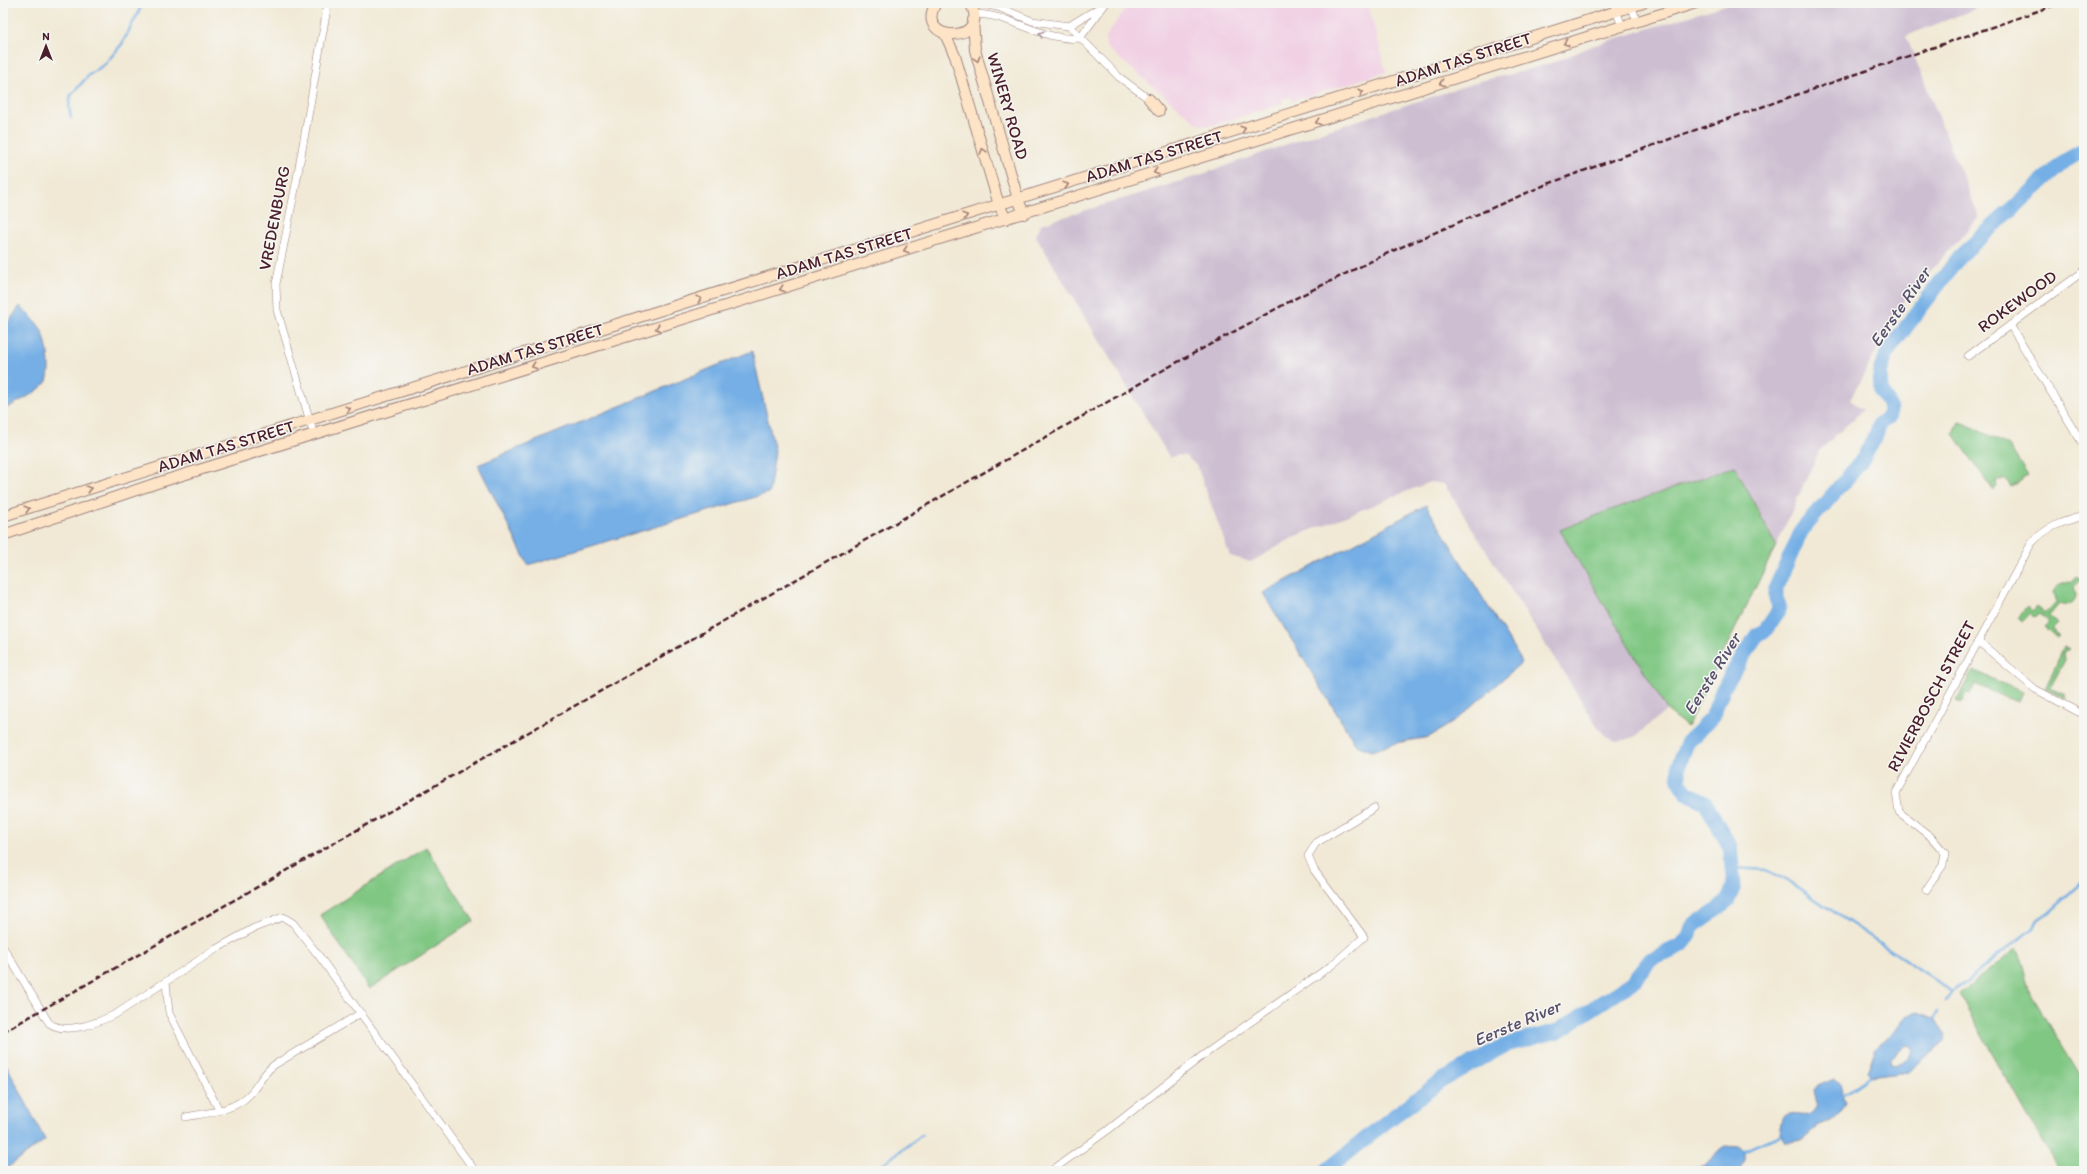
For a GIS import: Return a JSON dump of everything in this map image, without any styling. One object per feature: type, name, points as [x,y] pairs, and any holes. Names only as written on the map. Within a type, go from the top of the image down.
[{"type":"main road","name":"WINERY ROAD","points":[[970,3],[974,17],[975,50],[1018,199],[1024,214]]},
{"type":"main road","name":"ADAM TAS STREET","points":[[3,516],[1000,205],[1617,7],[1643,3]]},
{"type":"main road","name":"ADAM TAS STREET","points":[[3,535],[101,501],[1006,220],[1696,3]]},
{"type":"main road","points":[[934,5],[934,24],[938,30],[945,34],[959,35],[970,27],[974,17]]},
{"type":"main road","points":[[945,34],[955,56],[1000,205],[1006,220]]},
{"type":"main road","points":[[1149,99],[1159,111]]},
{"type":"street","name":"VREDENBURG","points":[[314,435],[277,310],[276,284],[296,184],[328,3]]},
{"type":"street","points":[[976,3],[998,7],[1032,21],[1069,26],[1106,3]]},
{"type":"street","points":[[974,17],[985,14],[1004,18],[1030,30],[1068,40],[1080,38],[1106,3]]},
{"type":"street","points":[[1631,5],[1638,21]]},
{"type":"street","points":[[1617,7],[1622,26]]},
{"type":"street","points":[[1069,26],[1119,77],[1149,99]]},
{"type":"street","name":"ROKEWOOD","points":[[1968,356],[2084,271]]},
{"type":"street","points":[[2010,325],[2084,446]]},
{"type":"street","name":"RIVIERBOSCH STREET","points":[[1926,890],[1943,865],[1945,853],[1931,837],[1899,812],[1896,793],[2031,544],[2046,530],[2068,520],[2084,516]]},
{"type":"street","points":[[1978,641],[2041,694],[2084,715]]},
{"type":"street","points":[[1051,1171],[1108,1130],[1202,1056],[1332,965],[1364,937],[1314,870],[1308,856],[1316,843],[1374,808]]},
{"type":"street","points":[[3,947],[49,1023],[56,1027],[76,1027],[100,1021],[116,1014],[224,944],[264,923],[283,918],[293,923],[361,1013],[475,1171]]},
{"type":"street","points":[[166,982],[169,1013],[219,1110]]},
{"type":"street","points":[[186,1118],[219,1110],[233,1105],[249,1096],[262,1075],[274,1065],[361,1013]]},
{"type":"shaded area","points":[[1129,3],[1368,3],[1386,72],[1292,101],[1290,97],[1282,99],[1283,103],[1214,125],[1202,125],[1197,123],[1107,48],[1105,38]]},
{"type":"shaded area","points":[[1732,3],[1990,3],[1906,36],[1979,217],[1902,303],[1850,400],[1863,410],[1819,451],[1776,546],[1735,466],[1646,675],[1667,710],[1636,736],[1625,740],[1616,741],[1606,736],[1599,729],[1444,484],[1430,482],[1294,537],[1251,562],[1230,556],[1197,466],[1186,456],[1177,455],[1170,458],[1036,236],[1041,224],[1191,178],[1322,132],[1484,80],[1521,72],[1557,61],[1592,46]]},
{"type":"green space","points":[[1959,422],[1966,424],[2009,446],[2028,476],[2011,487],[2005,478],[1996,483],[1997,487],[1993,490],[1954,434]]},
{"type":"green space","points":[[1735,466],[1776,546],[1687,727],[1667,710],[1560,530],[1608,511]]},
{"type":"green space","points":[[2077,577],[2081,580],[2074,587],[2076,596],[2074,601],[2067,605],[2059,604],[2049,616],[2057,624],[2052,629],[2059,636],[2057,638],[2044,627],[2049,622],[2040,614],[2035,618],[2030,613],[2022,621],[2018,617],[2027,606],[2032,611],[2037,606],[2046,613],[2056,602],[2053,593],[2056,587],[2063,583],[2071,584]]},
{"type":"green space","points":[[2064,647],[2070,650],[2064,653],[2065,660],[2050,688],[2065,695],[2064,698],[2045,689]]},
{"type":"green space","points":[[1973,670],[2022,692],[2018,701],[2008,699],[1975,684],[1970,694],[1966,693],[1961,703],[1956,701]]},
{"type":"green space","points":[[426,847],[474,921],[369,989],[320,915]]},
{"type":"green space","points":[[2017,948],[2023,962],[2031,995],[2084,1082],[2084,1171],[2059,1171],[1959,994]]},
{"type":"water","points":[[20,306],[41,329],[48,355],[49,370],[47,381],[44,385],[27,397],[3,410],[3,330]]},
{"type":"water","points":[[752,351],[775,451],[769,493],[528,565],[478,465]]},
{"type":"water","points":[[1426,505],[1522,662],[1455,721],[1429,737],[1396,743],[1371,751],[1356,745],[1263,593]]},
{"type":"water","points":[[1918,1012],[1935,1019],[1946,1035],[1944,1042],[1908,1072],[1869,1077],[1867,1072],[1876,1047],[1896,1030],[1906,1016]],"holes":[[[1911,1045],[1913,1051],[1907,1059],[1901,1063],[1895,1065],[1891,1064],[1890,1059],[1904,1046]]]},
{"type":"water","points":[[4,1060],[45,1140],[3,1171],[3,1061]]},
{"type":"water","points":[[1834,1079],[1840,1083],[1847,1103],[1840,1112],[1833,1119],[1818,1127],[1804,1138],[1796,1141],[1785,1142],[1780,1133],[1783,1118],[1788,1115],[1806,1115],[1814,1111],[1817,1105],[1814,1091],[1818,1086]]},
{"type":"water","points":[[1725,1146],[1739,1147],[1744,1151],[1744,1162],[1738,1171],[1681,1171],[1704,1166]]},
{"type":"waterway","points":[[71,118],[69,106],[71,95],[89,75],[105,64],[122,44],[143,3]]},
{"type":"waterway","name":"Eerste River","points":[[1326,1171],[1386,1122],[1441,1081],[1506,1045],[1558,1031],[1633,982],[1650,960],[1682,945],[1690,935],[1692,927],[1727,902],[1734,886],[1730,847],[1705,802],[1686,792],[1679,781],[1679,764],[1687,743],[1712,717],[1723,689],[1739,662],[1757,635],[1764,632],[1778,612],[1779,606],[1776,598],[1776,587],[1802,530],[1860,463],[1875,438],[1880,423],[1888,418],[1890,410],[1888,402],[1881,392],[1880,372],[1888,351],[1960,256],[2065,161],[2084,150]]},
{"type":"waterway","points":[[1733,868],[1766,870],[1788,881],[1953,992],[2033,928],[2036,921],[2049,912],[2084,880]]},
{"type":"waterway","points":[[1946,1000],[1953,992]]},
{"type":"waterway","points":[[1934,1019],[1937,1012]]},
{"type":"waterway","points":[[1843,1095],[1869,1077]]},
{"type":"waterway","points":[[873,1171],[922,1135]]},
{"type":"waterway","points":[[1744,1151],[1780,1135]]},
{"type":"railway","points":[[3,1032],[1174,364],[1298,297],[1390,252],[1545,185],[1681,135],[2061,3]]}]
